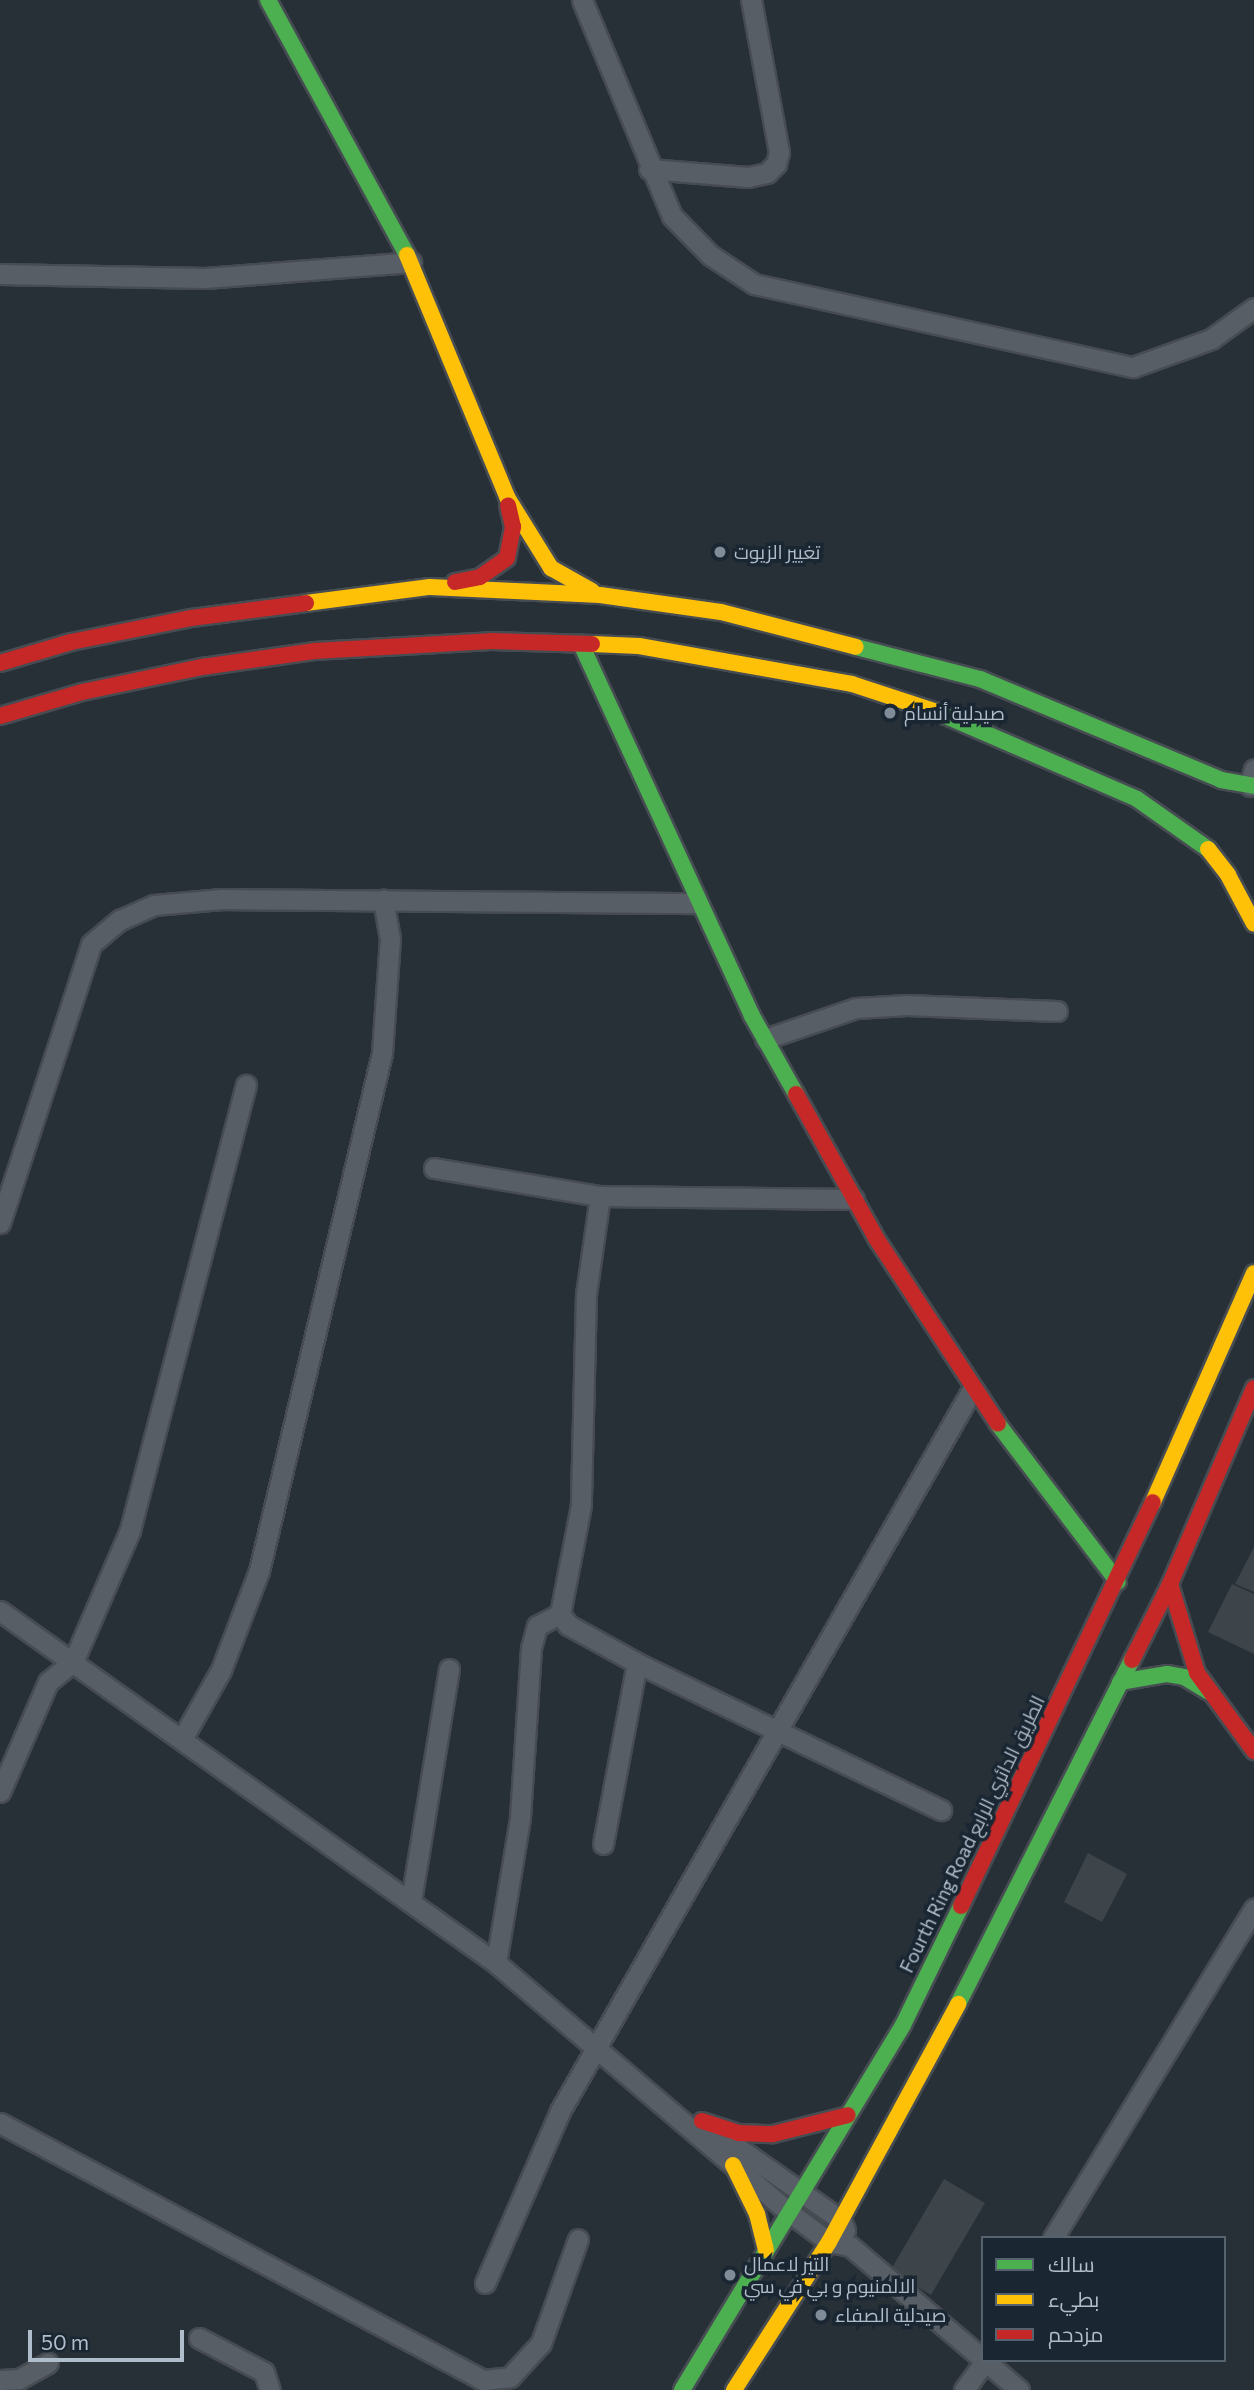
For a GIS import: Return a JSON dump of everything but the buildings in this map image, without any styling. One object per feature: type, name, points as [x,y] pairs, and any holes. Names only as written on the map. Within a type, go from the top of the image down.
[{"type":"main road","points":[[268,0],[411,262],[507,497],[551,568],[600,595]]},
{"type":"main road","points":[[0,663],[71,642],[191,618],[430,587],[480,577],[507,558],[513,527],[507,497]]},
{"type":"main road","points":[[430,587],[600,595],[721,612],[980,679],[1221,780],[1253,780]]},
{"type":"main road","points":[[0,716],[175,673],[314,651],[491,640],[639,646],[852,684],[960,719],[1095,778],[1185,829],[1228,875],[1254,924]]},
{"type":"main road","points":[[582,644],[696,903],[765,1040],[854,1199],[972,1390],[1118,1582]]},
{"type":"main road","name":"Fourth Ring Road الطريق الدائري الرابع","points":[[682,2390],[903,2025],[1118,1582],[1254,1273]]},
{"type":"main road","points":[[734,2390],[830,2242],[920,2079],[1170,1584],[1254,1388]]},
{"type":"main road","points":[[1170,1584],[1184,1638],[1209,1692],[1254,1751]]},
{"type":"main road","points":[[1120,1682],[1167,1674],[1184,1678],[1209,1692]]},
{"type":"main road","points":[[702,2121],[738,2133],[773,2134],[848,2115]]},
{"type":"main road","points":[[733,2165],[757,2214],[766,2250]]},
{"type":"street","points":[[582,0],[649,169],[672,216],[710,255],[754,284],[1133,367],[1211,339],[1254,309]]},
{"type":"street","points":[[649,169],[748,177],[767,173],[776,164],[779,152],[751,0]]},
{"type":"street","points":[[0,274],[205,278],[411,262]]},
{"type":"street","points":[[0,1223],[91,944],[120,920],[154,905],[222,899],[696,903]]},
{"type":"street","points":[[182,1739],[221,1670],[260,1572],[382,1053],[390,940],[383,900]]},
{"type":"street","points":[[765,1040],[856,1008],[907,1005],[1057,1011]]},
{"type":"street","points":[[0,1792],[48,1682],[73,1662],[131,1530],[246,1085]]},
{"type":"street","points":[[434,1168],[600,1196],[854,1199]]},
{"type":"street","points":[[600,1196],[586,1294],[581,1505],[560,1614],[568,1625],[637,1663],[941,1810]]},
{"type":"street","points":[[485,2283],[560,2111],[599,2049],[972,1390]]},
{"type":"street","points":[[0,1611],[182,1739],[219,1770],[411,1901],[496,1963],[789,2212],[830,2242],[850,2246],[981,2359]]},
{"type":"street","points":[[496,1963],[520,1818],[531,1648],[537,1626],[560,1614]]},
{"type":"street","points":[[603,1844],[637,1663]]},
{"type":"street","points":[[411,1901],[449,1669]]},
{"type":"street","points":[[1054,2236],[1254,1909]]},
{"type":"street","points":[[664,2104],[702,2121],[841,2220],[850,2246]]},
{"type":"street","points":[[2,2132],[146,2197],[483,2380],[510,2377],[541,2343],[578,2239]]},
{"type":"street","points":[[199,2338],[264,2372],[270,2390]]},
{"type":"street","points":[[964,2390],[985,2362],[1019,2390]]},
{"type":"street","points":[[0,2380],[19,2379],[48,2363]]},
{"type":"traffic: fast","points":[[268,0],[407,255]]},
{"type":"traffic: fast","points":[[581,644],[752,1016],[796,1094]]},
{"type":"traffic: fast","points":[[856,647],[980,679],[1221,780],[1254,786]]},
{"type":"traffic: fast","points":[[934,711],[1137,799],[1208,849]]},
{"type":"traffic: fast","points":[[998,1424],[1118,1582]]},
{"type":"traffic: fast","points":[[958,2004],[1132,1660]]},
{"type":"traffic: fast","points":[[1120,1682],[1167,1674],[1184,1677],[1209,1692]]},
{"type":"traffic: fast","points":[[682,2390],[903,2025],[961,1906]]},
{"type":"traffic: slow","points":[[407,255],[507,497],[551,568],[592,591]]},
{"type":"traffic: slow","points":[[306,603],[430,587],[600,595],[721,612],[856,647]]},
{"type":"traffic: slow","points":[[592,644],[639,646],[852,684],[934,711]]},
{"type":"traffic: slow","points":[[1208,849],[1228,875],[1254,924]]},
{"type":"traffic: slow","points":[[1153,1502],[1254,1273]]},
{"type":"traffic: slow","points":[[734,2390],[829,2242],[958,2004]]},
{"type":"traffic: slow","points":[[733,2165],[757,2214],[766,2250]]},
{"type":"traffic: jam","points":[[455,582],[480,577],[507,558],[513,527],[508,506]]},
{"type":"traffic: jam","points":[[0,663],[71,642],[191,618],[306,603]]},
{"type":"traffic: jam","points":[[0,716],[82,692],[202,667],[314,651],[491,641],[592,644]]},
{"type":"traffic: jam","points":[[796,1094],[876,1238],[998,1424]]},
{"type":"traffic: jam","points":[[1132,1660],[1170,1584],[1254,1388]]},
{"type":"traffic: jam","points":[[961,1906],[1153,1502]]},
{"type":"traffic: jam","points":[[1170,1584],[1197,1673],[1254,1751]]},
{"type":"traffic: jam","points":[[702,2121],[738,2133],[773,2134],[848,2115]]},
{"type":"place","name":"تغيير الزيوت","points":[[720,552]]},
{"type":"place","name":"صيدلية أنسام","points":[[890,713]]},
{"type":"place","name":"التير لاعمال الالمنيوم و بي في سي","points":[[730,2275]]},
{"type":"place","name":"صيدلية الصفاء","points":[[821,2315]]}]
